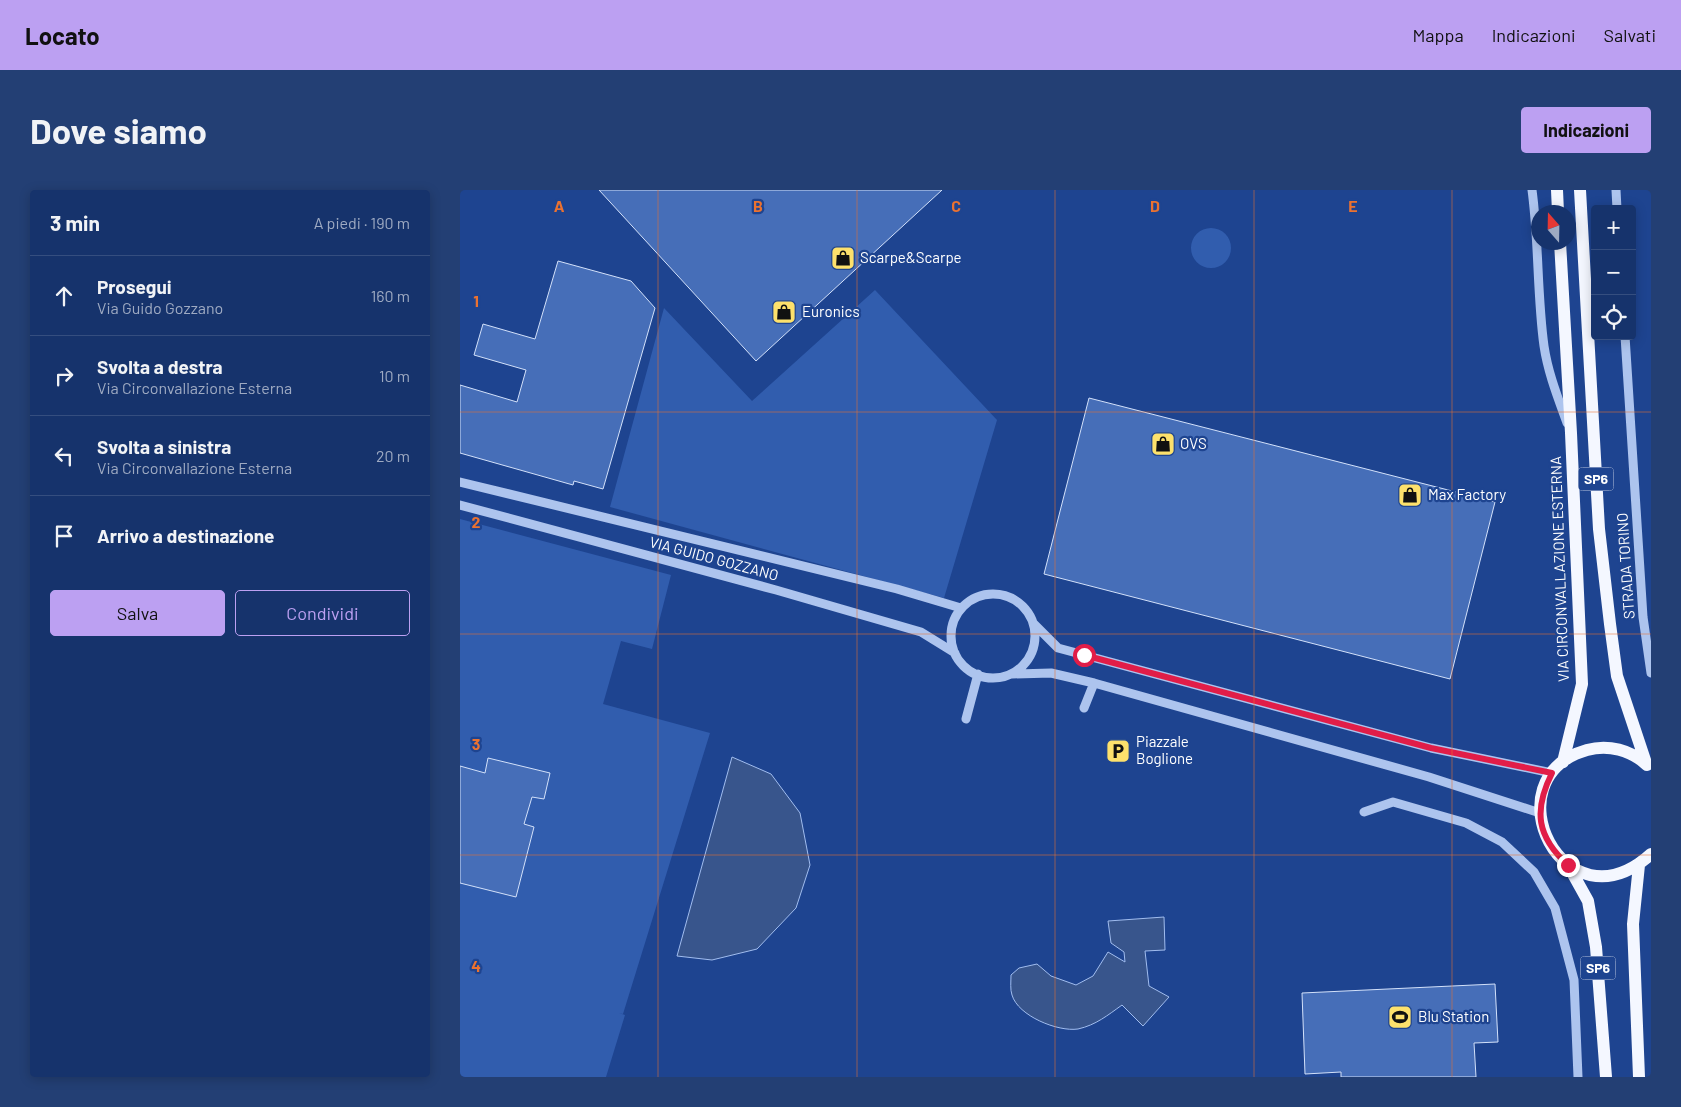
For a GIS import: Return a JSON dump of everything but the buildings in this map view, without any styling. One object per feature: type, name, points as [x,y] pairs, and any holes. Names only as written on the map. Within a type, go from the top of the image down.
[{"type":"main road","points":[[1557,190],[1558,205]]},
{"type":"main road","name":"SP6","points":[[1580,190],[1599,529],[1610,624],[1617,676],[1648,765]]},
{"type":"main road","name":"VIA CIRCONVALLAZIONE ESTERNA","points":[[1560,250],[1582,684],[1563,762]]},
{"type":"main road","name":"SP6","points":[[1606,1077],[1593,929],[1588,901],[1568,865],[1550,845],[1543,833],[1540,813],[1542,792],[1552,773],[1563,762],[1578,753],[1595,748],[1613,748],[1631,753],[1648,765]]},
{"type":"main road","name":"SP6","points":[[1568,865],[1584,873],[1602,876],[1619,874],[1639,865],[1651,854]]},
{"type":"main road","name":"SP6","points":[[1639,865],[1633,924],[1639,1077]]},
{"type":"street","name":"VIA CIRCONVALLAZIONE ESTERNA","points":[[1532,190],[1544,347],[1551,378],[1571,433]]},
{"type":"street","points":[[1616,190],[1617,205]]},
{"type":"street","name":"STRADA TORINO","points":[[1625,340],[1643,617],[1651,673]]},
{"type":"street","name":"VIA GUIDO GOZZANO","points":[[460,482],[897,589],[962,608]]},
{"type":"street","name":"VIA GUIDO GOZZANO","points":[[460,505],[776,590],[922,632],[955,653]]},
{"type":"street","points":[[1540,813],[1429,777],[1094,683],[1050,673],[1012,674],[989,678],[978,674],[961,662],[955,653],[952,630],[962,608],[971,600],[983,595],[996,594],[1009,597],[1020,603],[1029,613],[1034,624],[1058,648],[1431,748],[1552,773]]},
{"type":"street","points":[[1012,674],[1024,665],[1032,653],[1035,639],[1034,624]]},
{"type":"street","points":[[966,719],[978,674]]},
{"type":"street","points":[[1084,708],[1094,683]]},
{"type":"street","points":[[1364,812],[1393,802],[1466,823],[1502,842],[1534,872],[1555,908],[1574,980],[1578,1077]]},
{"type":"street","points":[[1638,1038],[1643,1077]]},
{"type":"shaded area","points":[[1211,228],[1225,234],[1231,248],[1225,262],[1211,268],[1197,262],[1191,248],[1197,234]]},
{"type":"shaded area","points":[[875,290],[997,420],[944,598],[610,507],[664,308],[752,401]]},
{"type":"shaded area","points":[[460,519],[671,575],[652,649],[621,641],[603,704],[710,733],[623,1014],[619,1013],[625,1015],[606,1077],[460,1077]]},
{"type":"shaded area","points":[[732,757],[771,774],[800,813],[810,865],[796,908],[757,949],[712,960],[677,956]]},
{"type":"shaded area","points":[[1164,917],[1165,950],[1145,951],[1149,986],[1169,997],[1143,1026],[1122,1005],[1090,1025],[1078,1029],[1070,1029],[1060,1028],[1040,1021],[1022,1010],[1016,1003],[1011,993],[1011,975],[1019,968],[1037,964],[1051,976],[1076,985],[1093,976],[1108,952],[1125,962],[1124,952],[1111,943],[1108,921]]},
{"type":"place","name":"Scarpe&Scarpe","points":[[843,258]]},
{"type":"place","name":"Euronics","points":[[784,312]]},
{"type":"place","name":"OVS","points":[[1163,444]]},
{"type":"place","name":"Max Factory","points":[[1410,495]]},
{"type":"place","name":"Piazzale Boglione","points":[[1118,751]]},
{"type":"place","name":"Blu Station","points":[[1400,1017]]},
{"type":"route","points":[[1084,655],[1431,748],[1552,773],[1542,792],[1540,813],[1543,833],[1553,852],[1568,865]]}]
